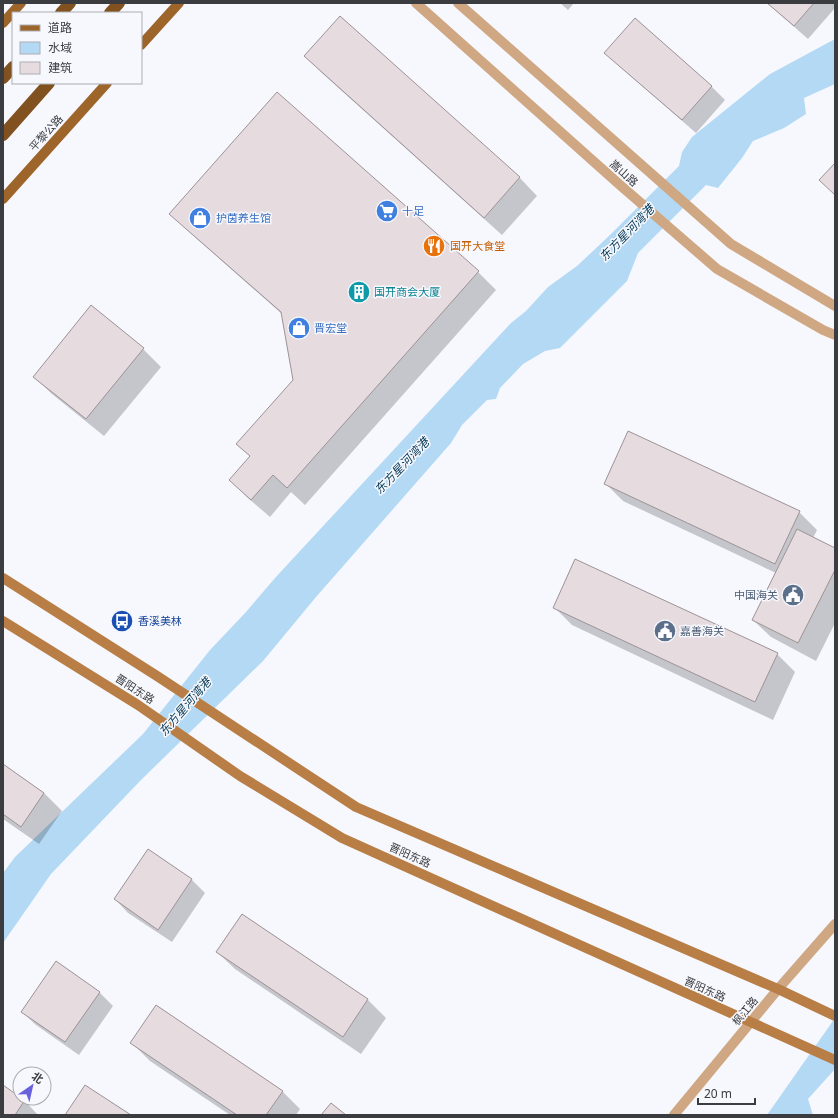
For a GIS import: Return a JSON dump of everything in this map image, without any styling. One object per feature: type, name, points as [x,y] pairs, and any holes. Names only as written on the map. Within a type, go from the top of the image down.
[{"type":"highway","points":[[62,12],[70,3]]},
{"type":"highway","points":[[111,12],[119,3]]},
{"type":"highway","points":[[3,78],[12,68]]},
{"type":"highway","points":[[3,135],[48,84]]},
{"type":"main road","points":[[13,12],[21,3]]},
{"type":"main road","points":[[142,44],[179,3]]},
{"type":"main road","points":[[3,23],[12,13]]},
{"type":"main road","name":"平黎公路","points":[[3,199],[106,84]]},
{"type":"main road","name":"晋阳东路","points":[[3,578],[157,676],[356,807],[778,989],[835,1016]]},
{"type":"main road","name":"晋阳东路","points":[[3,621],[138,705],[240,776],[342,838],[835,1060]]},
{"type":"street","name":"嵩山路","points":[[416,3],[716,269],[823,330],[835,335]]},
{"type":"street","name":"嵩山路","points":[[458,3],[731,244],[835,306]]},
{"type":"street","name":"枫江路","points":[[674,1115],[778,989],[835,924]]},
{"type":"water","name":"东方星河湾港","points":[[835,39],[835,84],[804,98],[806,114],[784,128],[753,141],[742,158],[718,188],[706,185],[638,253],[627,281],[560,348],[545,351],[523,364],[500,388],[496,399],[487,400],[462,425],[451,443],[316,597],[263,661],[141,780],[51,874],[3,943],[3,873],[15,857],[143,734],[210,650],[511,323],[526,311],[548,287],[577,266],[679,166],[682,152],[692,137],[770,74]]},
{"type":"water","points":[[835,1018],[835,1069],[808,1099],[813,1115],[767,1115]]},
{"type":"building","points":[[767,3],[814,3],[794,26]]},
{"type":"building","points":[[340,16],[520,177],[484,218],[304,56]]},
{"type":"building","points":[[635,18],[712,86],[682,120],[604,53]]},
{"type":"building","name":"国开商会大厦","points":[[277,92],[479,271],[287,488],[273,475],[251,500],[229,480],[250,456],[236,444],[293,380],[281,312],[169,214]]},
{"type":"building","points":[[835,163],[835,195],[819,180]]},
{"type":"building","points":[[91,305],[144,348],[86,419],[33,377]]},
{"type":"building","points":[[628,431],[800,511],[775,564],[604,484]]},
{"type":"building","name":"中国海关","points":[[797,529],[835,548],[835,570],[798,643],[752,620]]},
{"type":"building","name":"嘉善海关","points":[[575,559],[778,653],[755,702],[553,608]]},
{"type":"building","points":[[3,764],[44,793],[21,827],[3,814]]},
{"type":"building","points":[[148,849],[192,879],[158,930],[114,899]]},
{"type":"building","points":[[242,914],[368,999],[343,1037],[216,952]]},
{"type":"building","points":[[56,961],[100,992],[65,1042],[21,1012]]},
{"type":"building","points":[[156,1005],[283,1091],[266,1115],[237,1115],[130,1043]]},
{"type":"building","points":[[3,1085],[12,1091],[12,1106],[21,1106],[15,1115],[3,1115]]},
{"type":"building","points":[[85,1085],[131,1115],[65,1115]]},
{"type":"building","points":[[331,1103],[346,1115],[321,1115]]},
{"type":"place","name":"十足","points":[[387,211]]},
{"type":"place","name":"护茵养生馆","points":[[200,218]]},
{"type":"place","name":"国开大食堂","points":[[434,246]]},
{"type":"place","name":"国开商会大厦","points":[[359,292]]},
{"type":"place","name":"晋宏堂","points":[[299,328]]},
{"type":"place","name":"中国海关","points":[[793,595]]},
{"type":"place","name":"香溪美林","points":[[122,621]]},
{"type":"place","name":"嘉善海关","points":[[665,631]]}]
